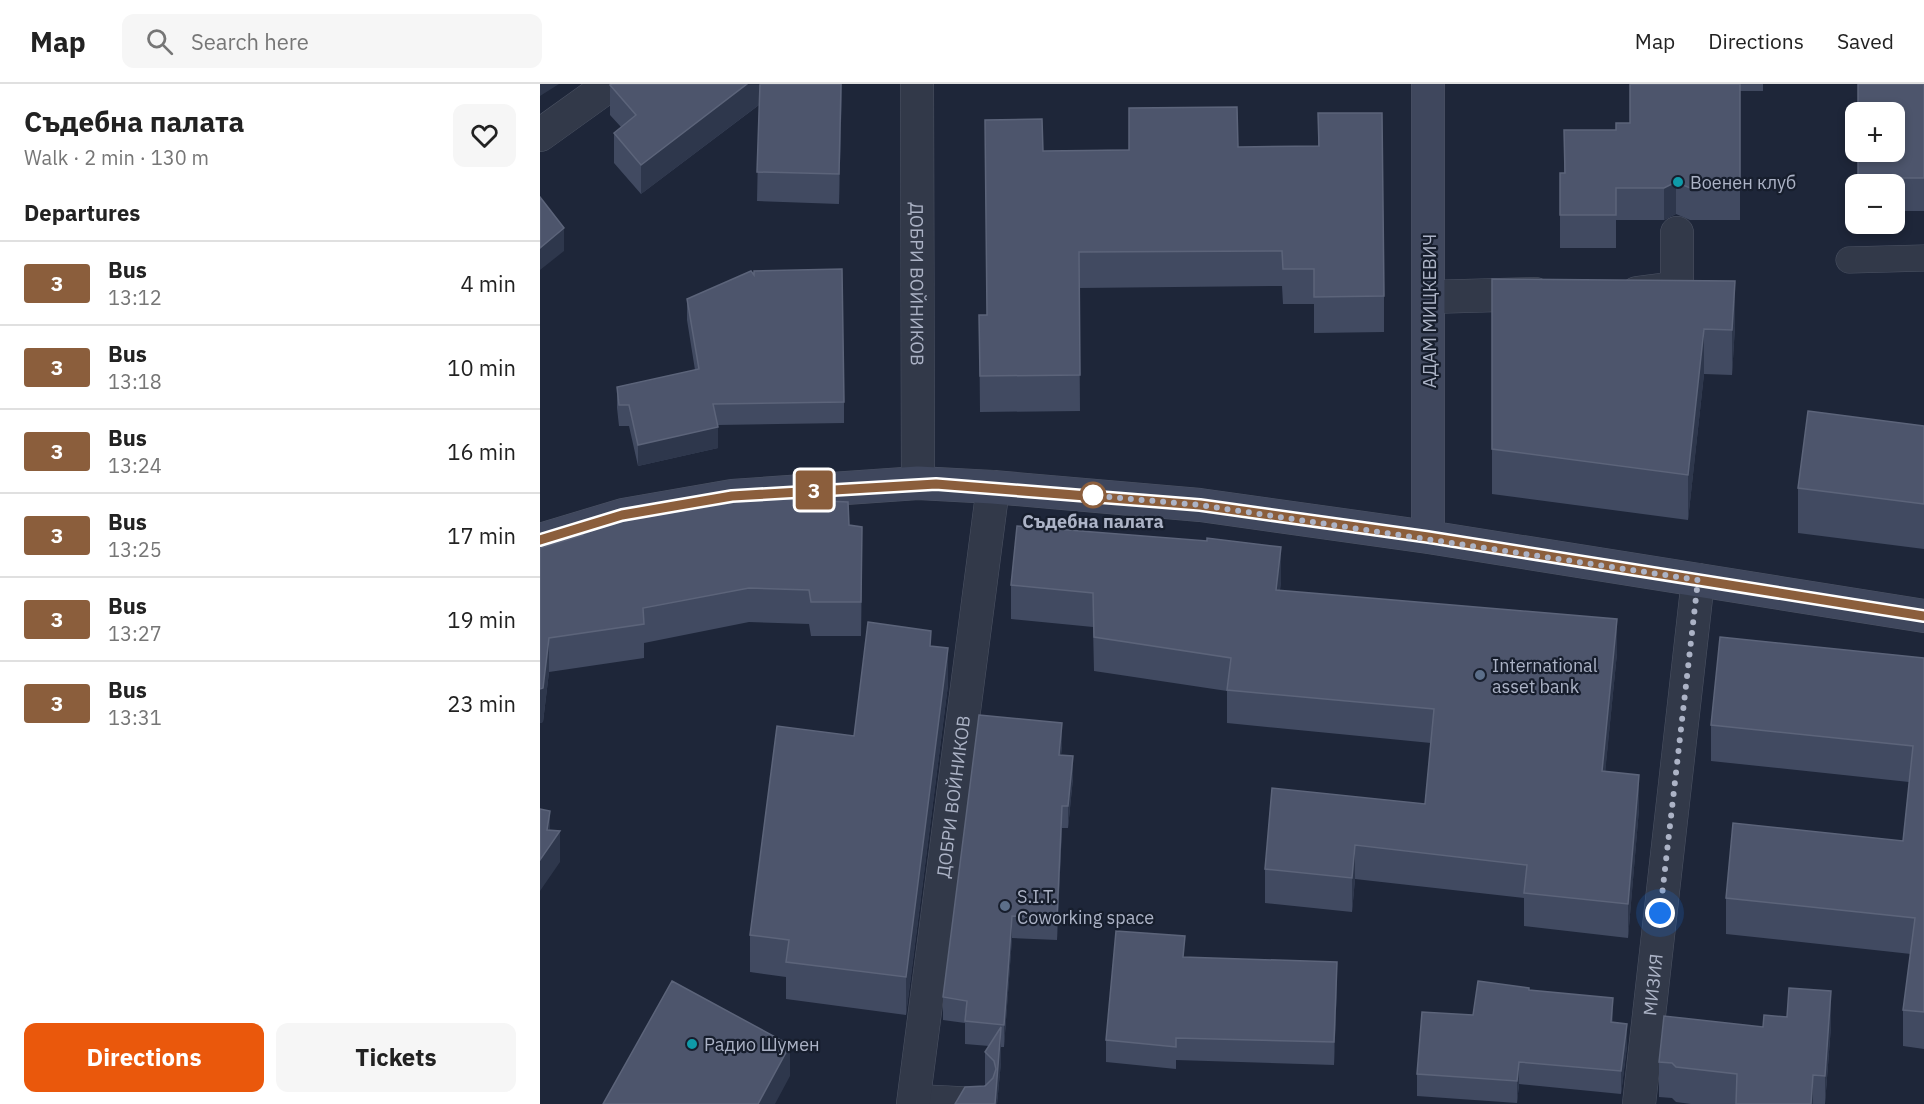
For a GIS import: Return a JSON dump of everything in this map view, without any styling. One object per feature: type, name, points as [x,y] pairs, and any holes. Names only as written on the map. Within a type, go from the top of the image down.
[{"type":"street","points":[[540,135],[611,84]]},
{"type":"street","name":"ДОБРИ ВОЙНИКОВ","points":[[917,84],[918,483]]},
{"type":"street","name":"АДАМ МИЦКЕВИЧ","points":[[1428,84],[1428,537]]},
{"type":"street","points":[[1611,293],[1657,292],[1668,289],[1677,280],[1677,233]]},
{"type":"street","points":[[1429,297],[1475,294],[1566,294]]},
{"type":"street","points":[[540,540],[622,515],[732,496],[918,483],[993,487],[1200,505],[1428,537],[1924,616]]},
{"type":"street","name":"ДОБРИ ВОЙНИКОВ","points":[[914,1102],[993,487]]},
{"type":"street","name":"МИЗИЯ","points":[[1639,1104],[1698,580]]},
{"type":"street","points":[[914,1102],[978,1104]]},
{"type":"lane","points":[[1849,260],[1924,258]]},
{"type":"building","points":[[747,84],[641,165],[614,133],[636,115],[610,85]]},
{"type":"building","points":[[760,84],[841,84],[839,174],[757,172]]},
{"type":"building","name":"Военен клуб","points":[[1630,84],[1740,84],[1740,188],[1690,188],[1676,182],[1664,188],[1616,188],[1616,215],[1560,215],[1560,173],[1565,173],[1564,130],[1616,130],[1616,123],[1630,123]]},
{"type":"building","points":[[1858,84],[1924,84],[1924,178],[1905,178],[1905,174],[1858,174],[1858,162],[1905,162],[1905,102],[1858,102]]},
{"type":"building","points":[[1237,107],[1238,147],[1319,146],[1318,113],[1382,113],[1384,296],[1314,297],[1314,269],[1283,269],[1282,251],[1079,252],[1080,375],[980,376],[979,315],[987,315],[985,120],[1042,119],[1043,151],[1129,150],[1129,108]]},
{"type":"building","points":[[540,197],[564,228],[540,248]]},
{"type":"building","points":[[842,269],[844,402],[713,404],[718,427],[638,445],[629,405],[619,405],[617,387],[699,369],[687,299],[751,271],[754,275],[754,271]]},
{"type":"building","points":[[1492,279],[1735,281],[1732,330],[1704,329],[1688,475],[1492,449]]},
{"type":"building","points":[[1808,411],[1924,426],[1924,504],[1798,488]]},
{"type":"building","points":[[759,498],[848,502],[849,525],[862,527],[861,602],[811,602],[809,590],[749,588],[643,608],[644,624],[549,638],[543,688],[540,689],[540,548],[583,535],[583,531],[671,509]]},
{"type":"building","points":[[1017,526],[1207,541],[1207,538],[1281,547],[1276,590],[1617,619],[1602,771],[1639,775],[1628,904],[1524,893],[1527,865],[1355,845],[1352,878],[1265,869],[1272,788],[1425,804],[1434,709],[1227,690],[1231,658],[1094,637],[1093,593],[1011,585]]},
{"type":"building","points":[[868,622],[931,631],[930,646],[948,648],[906,977],[786,962],[789,940],[750,935],[777,726],[854,736]]},
{"type":"building","points":[[1720,637],[1924,658],[1924,1012],[1903,1010],[1915,918],[1726,898],[1733,823],[1903,841],[1913,746],[1711,725]]},
{"type":"building","points":[[979,715],[1062,723],[1059,755],[1073,756],[1068,806],[1062,806],[1057,918],[1012,916],[1004,1025],[965,1021],[967,1001],[943,997]]},
{"type":"building","points":[[540,809],[550,811],[547,830],[560,831],[540,860]]},
{"type":"building","points":[[1116,931],[1185,936],[1183,957],[1337,962],[1334,1042],[1176,1038],[1176,1047],[1106,1040]]},
{"type":"building","name":"Радио Шумен","points":[[672,981],[790,1045],[758,1104],[603,1104]]},
{"type":"building","points":[[1478,981],[1529,988],[1529,990],[1613,998],[1611,1022],[1627,1024],[1621,1071],[1519,1062],[1517,1081],[1417,1074],[1422,1012],[1473,1015]]},
{"type":"building","points":[[1789,988],[1831,991],[1825,1076],[1813,1075],[1811,1104],[1736,1104],[1737,1074],[1676,1067],[1672,1063],[1659,1062],[1664,1016],[1763,1027],[1764,1015],[1787,1017]]},
{"type":"building","points":[[1001,1027],[995,1104],[955,1104],[965,1087],[985,1086],[993,1078],[996,1069],[994,1061],[985,1052]]},
{"type":"bus line","name":"3","points":[[540,540],[622,515],[732,496],[918,483],[993,487],[1200,505],[1428,537],[1924,616]]},
{"type":"place","name":"Военен клуб","points":[[1678,182]]},
{"type":"place","name":"Съдебна палата","points":[[1093,495]]},
{"type":"place","name":"International asset bank","points":[[1480,675]]},
{"type":"place","name":"S.I.T. Coworking space","points":[[1005,906]]},
{"type":"place","name":"Радио Шумен","points":[[692,1044]]},
{"type":"route","points":[[1093,495],[1085,495],[1200,505],[1428,537],[1698,580],[1660,913]]}]
